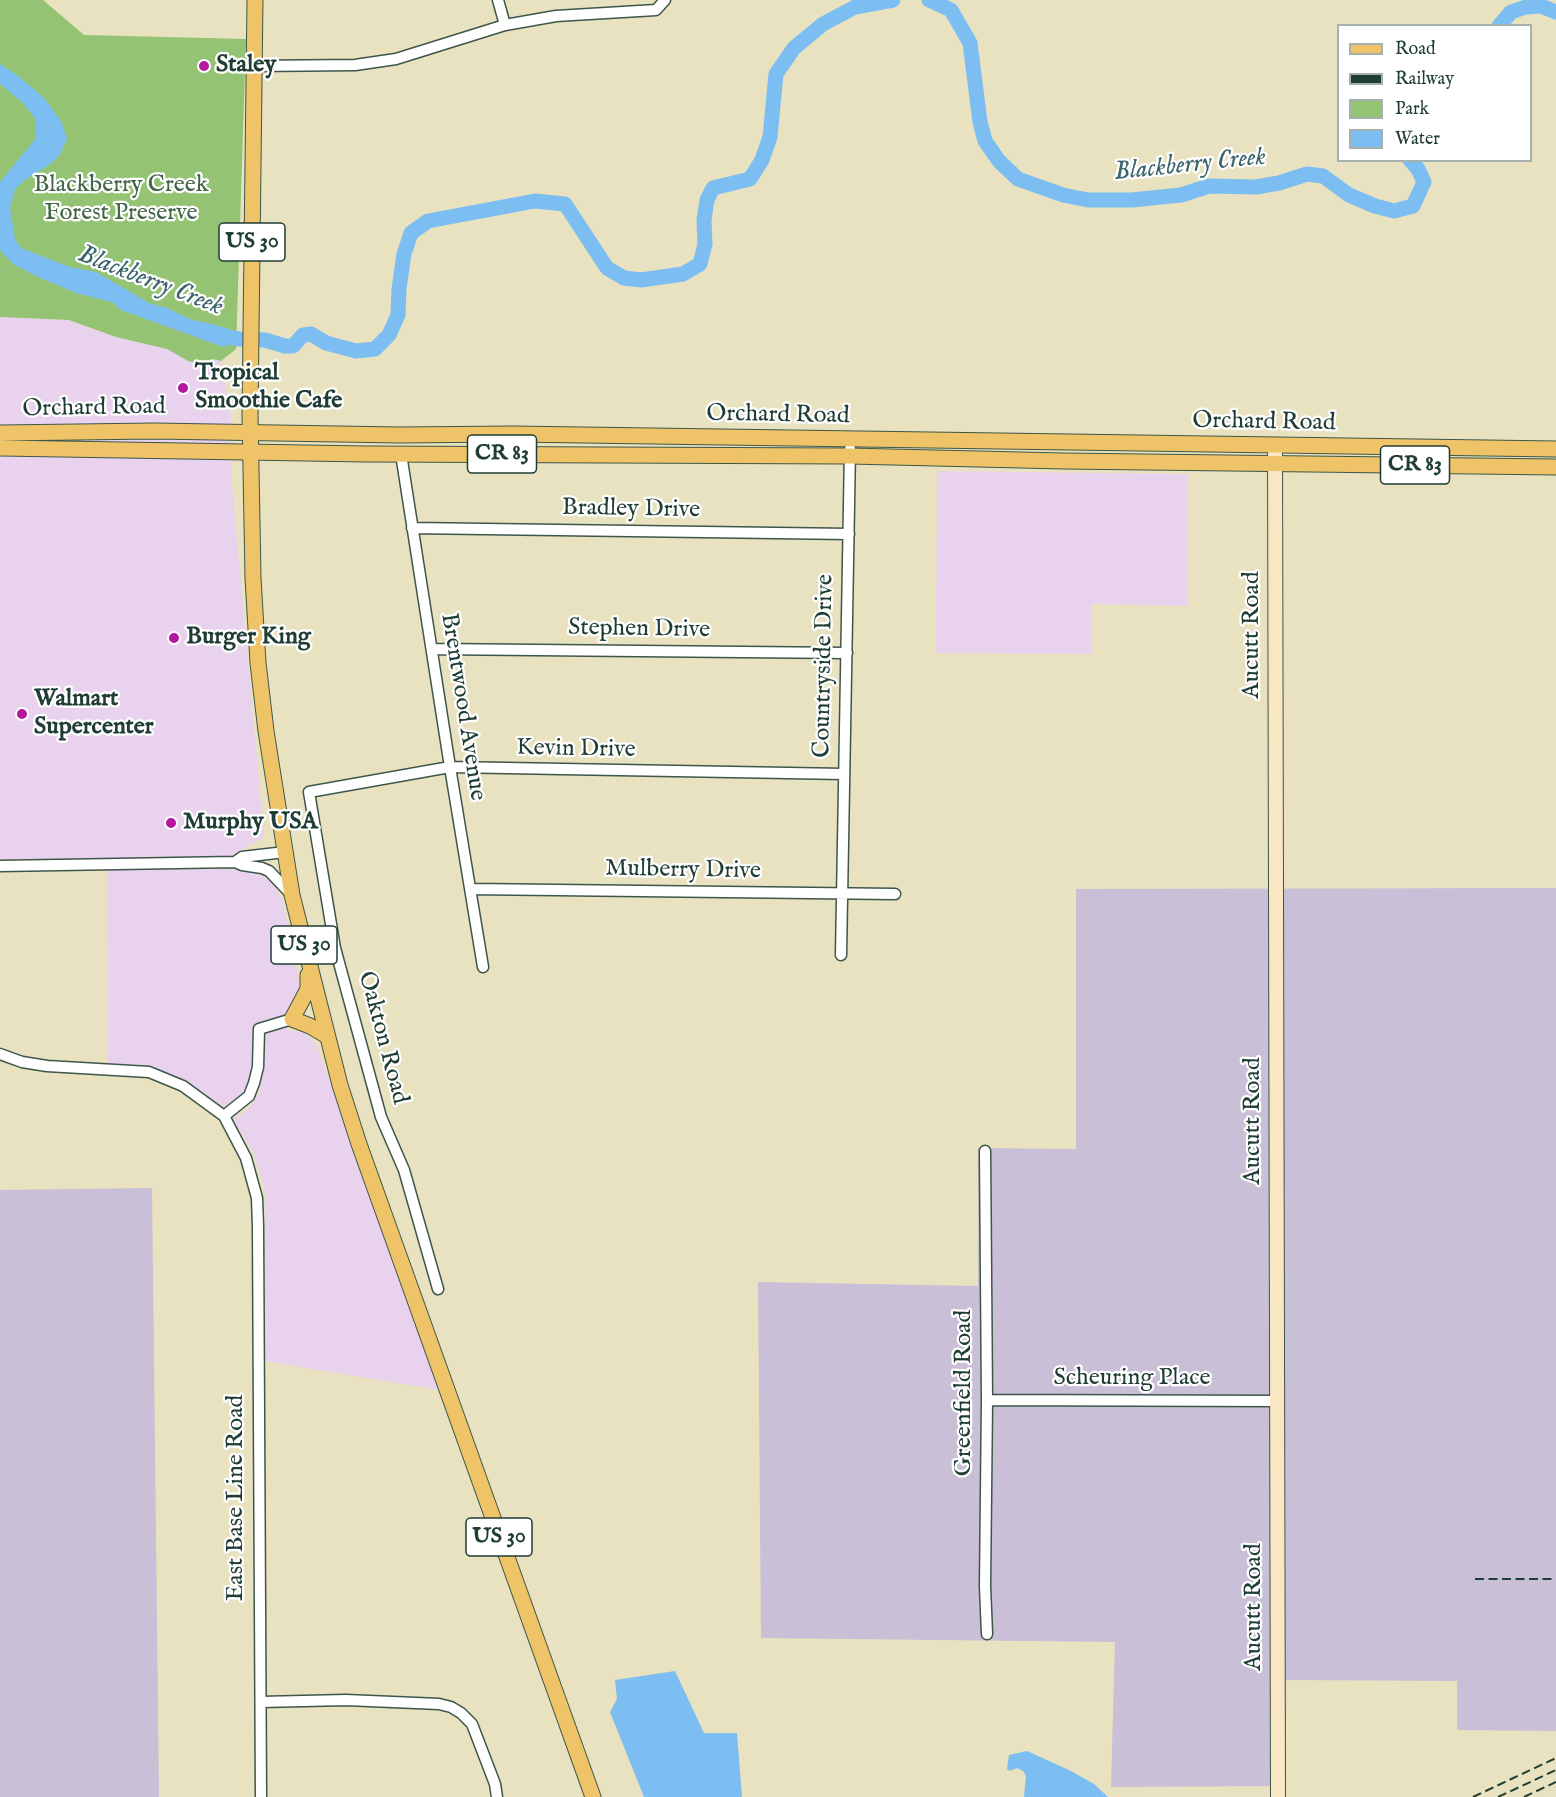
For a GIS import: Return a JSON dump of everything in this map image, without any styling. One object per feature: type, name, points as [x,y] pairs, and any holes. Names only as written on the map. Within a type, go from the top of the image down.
[{"type":"main road","name":"US 30","points":[[255,0],[250,432],[253,578],[258,663],[266,731],[292,895],[340,1086],[359,1144],[593,1797]]},
{"type":"main road","name":"Orchard Road","points":[[0,433],[250,432],[1556,449]]},
{"type":"main road","name":"Orchard Road","points":[[0,448],[275,453],[849,456],[1556,467]]},
{"type":"main road","points":[[309,967],[308,989],[292,1019],[327,1036]]},
{"type":"street","points":[[498,0],[505,26]]},
{"type":"street","points":[[255,66],[355,66],[396,59],[505,26],[556,16],[647,12],[656,10],[663,3]]},
{"type":"street","name":"Countryside Drive","points":[[841,955],[850,440]]},
{"type":"street","name":"Aucutt Road","points":[[1275,445],[1278,1797]]},
{"type":"street","name":"Brentwood Avenue","points":[[401,454],[483,967]]},
{"type":"street","name":"Bradley Drive","points":[[412,528],[849,534]]},
{"type":"street","name":"Stephen Drive","points":[[432,649],[846,653]]},
{"type":"street","name":"Kevin Drive","points":[[309,792],[450,767],[844,774]]},
{"type":"street","name":"Oakton Road","points":[[309,792],[335,948],[381,1117],[404,1170],[438,1289]]},
{"type":"street","points":[[235,862],[242,857],[285,852]]},
{"type":"street","points":[[0,866],[235,862],[262,868],[269,872],[292,895]]},
{"type":"street","name":"Mulberry Drive","points":[[471,889],[895,894]]},
{"type":"street","points":[[0,1054],[22,1062],[47,1066],[149,1072],[183,1086],[224,1116],[249,1095],[254,1083],[258,1067],[259,1029],[292,1019]]},
{"type":"street","name":"East Base Line Road","points":[[224,1116],[246,1158],[258,1198],[261,1797]]},
{"type":"street","name":"Greenfield Road","points":[[986,1151],[985,1586],[987,1634]]},
{"type":"street","name":"Scheuring Place","points":[[987,1400],[1278,1401]]},
{"type":"street","points":[[261,1702],[346,1700],[439,1704],[451,1707],[472,1724],[495,1784],[496,1797]]},
{"type":"shaded area","points":[[0,317],[69,320],[116,337],[221,361],[232,421],[231,474],[264,837],[231,856],[0,860]]},
{"type":"shaded area","points":[[937,471],[1188,474],[1188,606],[1092,604],[1091,654],[936,653]]},
{"type":"shaded area","points":[[107,867],[236,868],[260,874],[273,884],[283,902],[301,992],[294,1005],[287,1030],[304,1032],[316,1044],[440,1390],[264,1361],[265,1191],[254,1154],[235,1123],[221,1107],[185,1084],[163,1072],[137,1065],[108,1065]],"holes":[[[264,1058],[259,1095],[236,1121]]]},
{"type":"shaded area","points":[[1556,888],[1556,1731],[1457,1730],[1457,1681],[1286,1680],[1286,1786],[1111,1787],[1115,1642],[761,1638],[758,1282],[978,1286],[978,1148],[1076,1149],[1076,889]]},
{"type":"shaded area","points":[[152,1188],[159,1797],[0,1797],[0,1190]]},
{"type":"green space","name":"Blackberry Creek Forest Preserve","points":[[0,0],[43,0],[84,35],[246,39],[236,349],[221,361],[212,359],[205,365],[188,361],[167,349],[116,337],[69,320],[0,317]]},
{"type":"water","points":[[0,64],[44,98],[61,121],[67,138],[60,155],[15,189],[10,208],[15,239],[21,248],[70,267],[96,272],[149,303],[167,308],[190,319],[227,328],[226,348],[121,310],[112,302],[76,293],[38,277],[13,264],[0,250],[0,182],[36,138],[36,120],[24,104],[0,84]]},
{"type":"water","points":[[675,1671],[704,1733],[737,1733],[742,1797],[644,1797],[610,1712],[617,1699],[615,1680]]},
{"type":"water","points":[[1027,1751],[1094,1784],[1108,1797],[1024,1797],[1026,1776],[1023,1771],[1017,1768],[1010,1771],[1007,1769],[1009,1755]]},
{"type":"waterway","name":"Blackberry Creek","points":[[206,333],[239,339],[265,340],[285,346],[293,346],[303,335],[311,334],[326,343],[356,351],[375,349],[389,335],[398,315],[404,254],[411,233],[428,221],[535,201],[565,204],[607,268],[624,278],[641,280],[683,274],[700,264],[705,244],[704,220],[707,200],[713,188],[750,179],[762,160],[770,137],[776,74],[794,48],[823,24],[855,7],[893,0]]},
{"type":"waterway","name":"Blackberry Creek","points":[[929,0],[951,10],[970,43],[980,122],[985,141],[999,161],[1018,179],[1063,195],[1088,200],[1132,200],[1181,195],[1209,186],[1256,187],[1279,183],[1307,174],[1323,176],[1349,195],[1394,211],[1413,206],[1424,182],[1412,162]]},
{"type":"waterway","name":"Blackberry Creek","points":[[1501,24],[1511,12],[1526,7],[1541,6],[1556,12]]},
{"type":"railway","points":[[1475,1579],[1556,1579]]},
{"type":"railway","points":[[1473,1797],[1556,1758]]},
{"type":"railway","points":[[1498,1797],[1556,1770]]},
{"type":"railway","points":[[1524,1797],[1556,1782]]},
{"type":"place","name":"Staley","points":[[204,66]]},
{"type":"place","name":"Tropical Smoothie Cafe","points":[[183,388]]},
{"type":"place","name":"Burger King","points":[[174,638]]},
{"type":"place","name":"Walmart Supercenter","points":[[22,714]]},
{"type":"place","name":"Murphy USA","points":[[171,823]]}]
